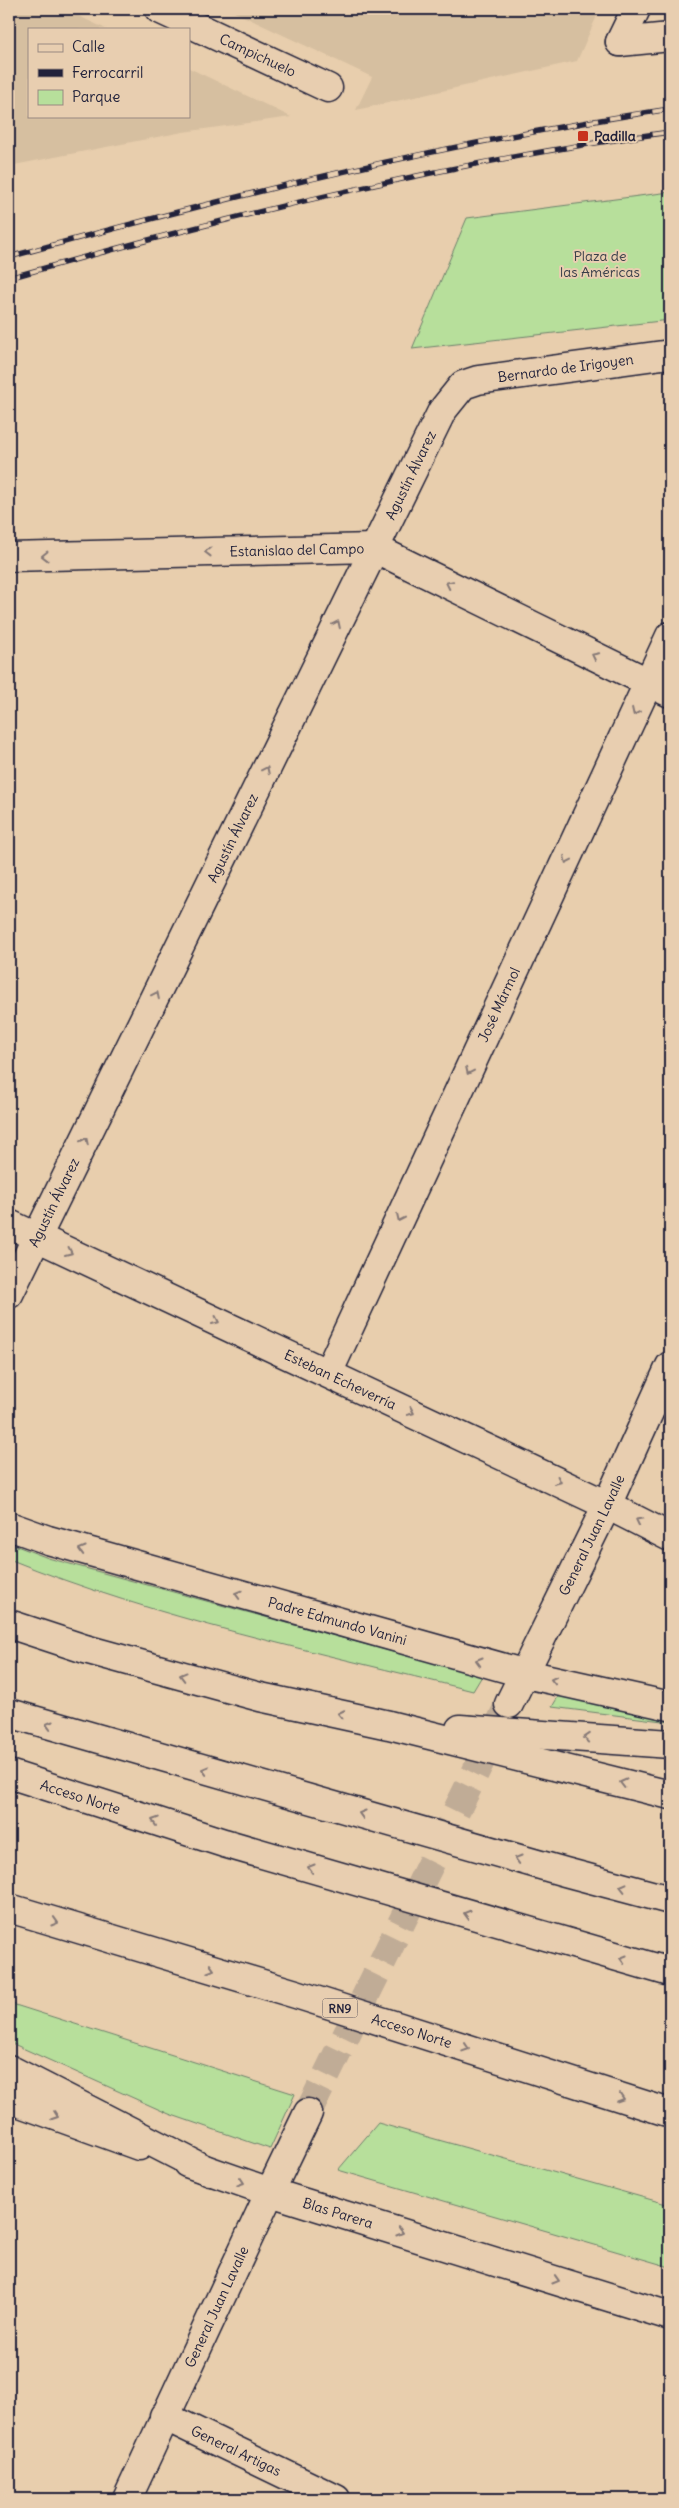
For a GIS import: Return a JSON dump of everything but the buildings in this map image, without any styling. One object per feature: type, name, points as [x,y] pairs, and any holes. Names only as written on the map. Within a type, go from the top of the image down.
[{"type":"main road","name":"Campichuelo","points":[[159,9],[328,88]]},
{"type":"main road","points":[[636,9],[620,42],[670,37]]},
{"type":"main road","name":"Bernardo de Irigoyen","points":[[463,386],[478,380],[670,354]]},
{"type":"main road","name":"Agustín Álvarez","points":[[9,1294],[442,411],[463,386]]},
{"type":"main road","name":"Estanislao del Campo","points":[[9,557],[374,548],[660,688]]},
{"type":"main road","name":"José Mármol","points":[[328,1373],[660,688],[670,636]]},
{"type":"main road","name":"Esteban Echeverría","points":[[9,1224],[607,1505],[670,1537]]},
{"type":"main road","name":"General Juan Lavalle","points":[[509,1704],[526,1674],[607,1505],[670,1366]]},
{"type":"main road","name":"Padre Edmundo Vanini","points":[[9,1526],[48,1540],[526,1674],[670,1706]]},
{"type":"main road","points":[[9,1624],[85,1649],[260,1697],[389,1725],[670,1795]]},
{"type":"main road","points":[[9,1713],[565,1872],[670,1900]]},
{"type":"main road","points":[[389,1725],[670,1744]]},
{"type":"main road","name":"Acceso Norte","points":[[9,1774],[224,1843],[670,1972]]},
{"type":"main road","name":"Acceso Norte","points":[[9,1908],[296,1994],[670,2114]]},
{"type":"main road","points":[[9,2069],[210,2172]]},
{"type":"main road","name":"Blas Parera","points":[[9,2099],[270,2192],[670,2316]]},
{"type":"main road","name":"General Juan Lavalle","points":[[127,2499],[164,2416],[308,2113]]},
{"type":"main road","name":"General Artigas","points":[[164,2416],[336,2499]]},
{"type":"shaded area","points":[[9,9],[64,9],[104,28],[28,28],[28,118],[190,118],[190,68],[291,117],[183,132],[9,166]]},
{"type":"shaded area","points":[[228,9],[600,9],[577,61],[356,110],[372,77]]},
{"type":"green space","name":"Plaza de las Américas","points":[[670,192],[670,320],[412,349],[467,218]]},
{"type":"green space","points":[[9,1543],[48,1558],[482,1676],[473,1691],[180,1617],[65,1580],[9,1559]]},
{"type":"green space","points":[[562,1690],[670,1715],[670,1722],[552,1707]]},
{"type":"green space","points":[[9,2003],[295,2094],[270,2149],[169,2114],[9,2042]]},
{"type":"green space","points":[[378,2123],[670,2205],[670,2267],[338,2170]]},
{"type":"tunnel","points":[[308,2113],[509,1704]]},
{"type":"railway","points":[[9,257],[173,213],[338,173],[503,138],[670,109]]},
{"type":"railway","points":[[9,278],[172,234],[337,193],[503,159],[586,144],[670,132]]},
{"type":"place","name":"Padilla","points":[[583,136]]}]
